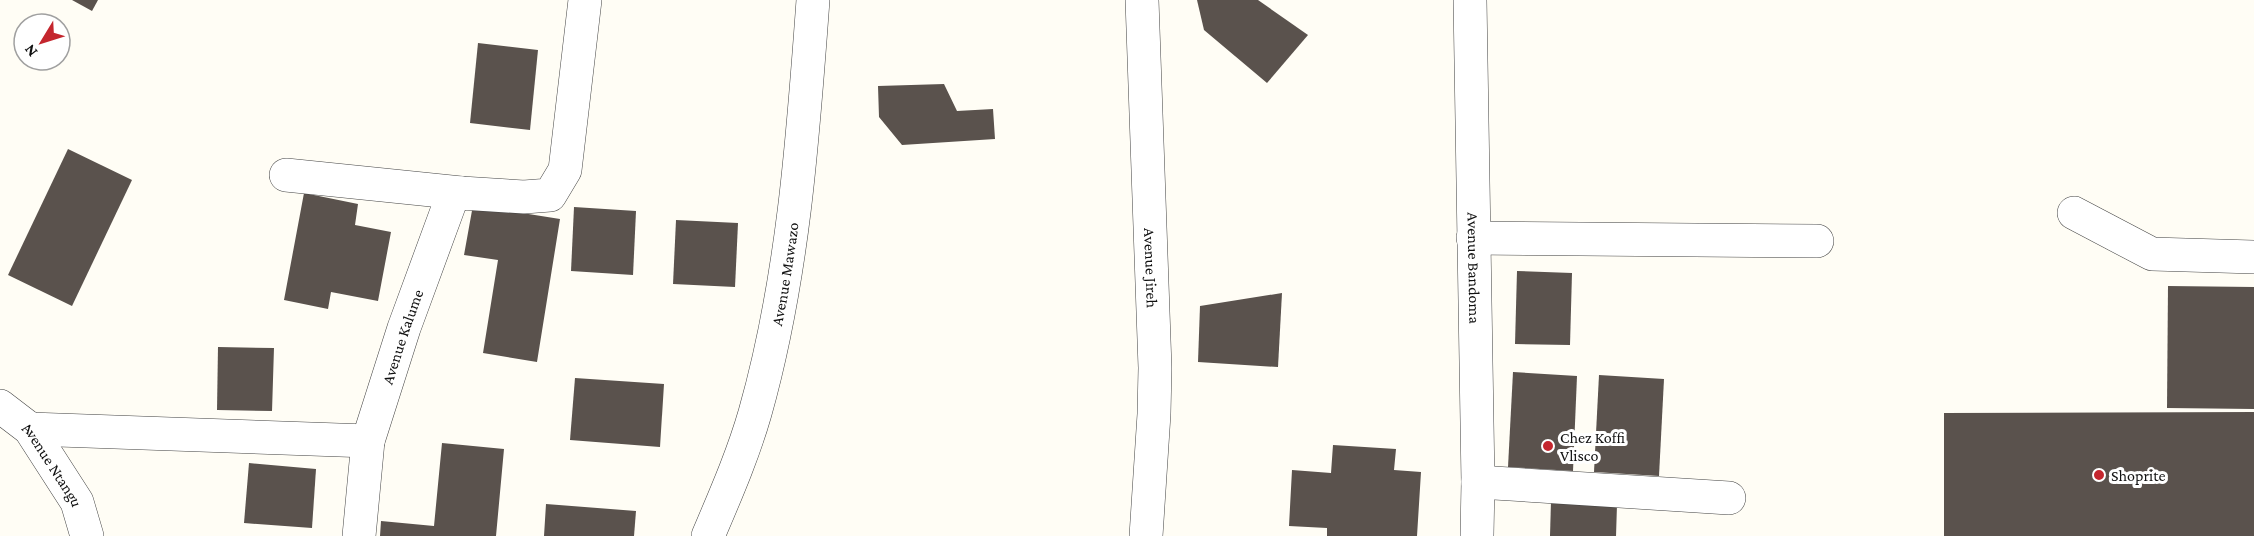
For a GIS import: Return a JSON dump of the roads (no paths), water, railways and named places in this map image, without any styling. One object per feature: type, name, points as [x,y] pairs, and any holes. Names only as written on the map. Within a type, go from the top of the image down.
[{"type":"street","points":[[286,175],[461,193],[524,197],[550,195],[565,170],[585,0]]},
{"type":"street","name":"Avenue Mawazo","points":[[708,536],[735,474],[755,415],[771,351],[795,215],[813,0]]},
{"type":"street","name":"Avenue Jireh","points":[[1142,0],[1155,368],[1146,536]]},
{"type":"street","name":"Avenue Bandoma","points":[[1470,0],[1477,536]]},
{"type":"street","name":"Avenue Kalume","points":[[359,536],[368,441],[404,328],[451,200],[461,193]]},
{"type":"street","points":[[2074,213],[2152,254],[2254,257]]},
{"type":"street","points":[[1473,238],[1817,241]]},
{"type":"street","name":"Avenue Ntangu","points":[[0,406],[30,429],[77,502],[87,536]]},
{"type":"street","points":[[30,429],[368,441]]},
{"type":"street","points":[[1478,482],[1729,498]]},
{"type":"place","name":"Chez Koffi Vlisco","points":[[1548,446]]},
{"type":"place","name":"Shoprite","points":[[2099,475]]}]
